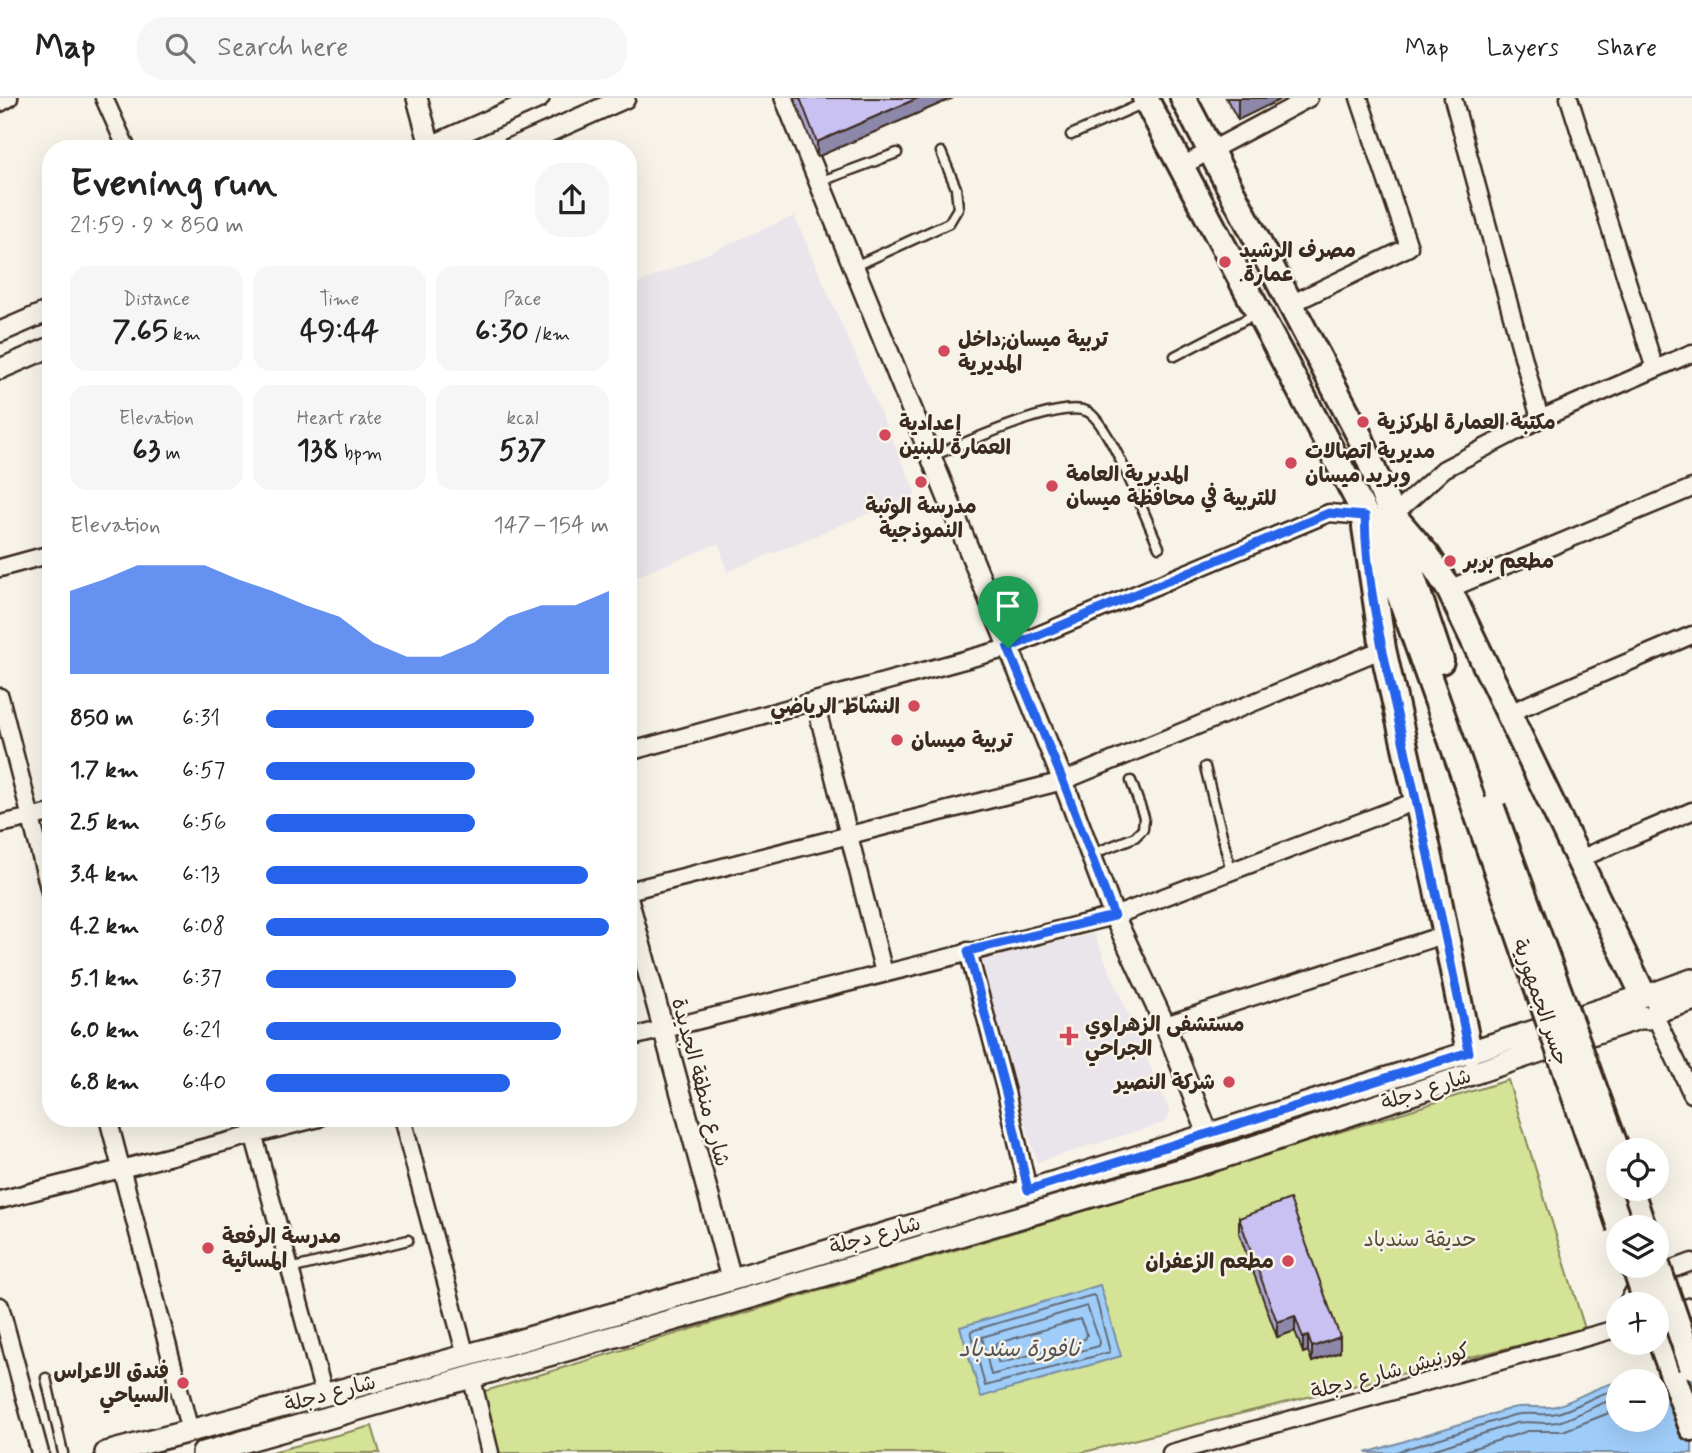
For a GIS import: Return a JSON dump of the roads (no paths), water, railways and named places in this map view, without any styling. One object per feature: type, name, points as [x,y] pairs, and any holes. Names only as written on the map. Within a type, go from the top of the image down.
[{"type":"main road","points":[[1183,98],[1360,437],[1392,516],[1439,655],[1471,773]]},
{"type":"main road","points":[[1146,100],[1365,516],[1390,568],[1471,773]]},
{"type":"main road","points":[[1365,516],[1365,543],[1383,649],[1446,934],[1469,1052]]},
{"type":"main road","points":[[1392,516],[1410,532],[1448,589],[1647,1005]]},
{"type":"main road","points":[[1439,655],[1447,644],[1461,640],[1479,649]]},
{"type":"main road","name":"جسر الجمهورية","points":[[1471,773],[1612,1138]]},
{"type":"main road","name":"جسر الجمهورية","points":[[1471,773],[1616,1215]]},
{"type":"main road","points":[[1647,1005],[1692,980]]},
{"type":"main road","points":[[1647,1005],[1692,1000]]},
{"type":"main road","name":"شارع دجلة","points":[[106,1453],[466,1356],[1209,1136],[1469,1052],[1647,1005]]},
{"type":"main road","name":"شارع دجلة","points":[[203,1453],[472,1379],[1220,1158],[1647,1005]]},
{"type":"main road","points":[[1209,1136],[1220,1158]]},
{"type":"main road","points":[[1662,1278],[1692,1366]]},
{"type":"main road","points":[[1666,1355],[1692,1428]]},
{"type":"street","points":[[0,103],[9,98]]},
{"type":"street","points":[[104,98],[123,140]]},
{"type":"street","points":[[417,98],[427,140]]},
{"type":"street","points":[[447,140],[539,98]]},
{"type":"street","points":[[530,140],[625,98]]},
{"type":"street","points":[[785,98],[1063,781],[1114,916],[1165,1025],[1209,1136]]},
{"type":"street","points":[[1180,167],[1309,98]]},
{"type":"street","points":[[1291,304],[1409,247],[1359,98]]},
{"type":"street","points":[[1453,98],[1541,419]]},
{"type":"street","points":[[1569,98],[1656,369]]},
{"type":"street","points":[[0,332],[42,314]]},
{"type":"street","points":[[0,369],[42,351]]},
{"type":"street","points":[[1392,516],[1444,469],[1541,419],[1692,353]]},
{"type":"street","points":[[1448,589],[1692,488]]},
{"type":"street","points":[[637,750],[1008,648],[1329,513],[1365,516]]},
{"type":"street","points":[[0,568],[42,556]]},
{"type":"street","points":[[1509,713],[1692,635]]},
{"type":"street","points":[[637,889],[1063,781],[1383,649]]},
{"type":"street","points":[[0,697],[42,862]]},
{"type":"street","points":[[815,702],[884,972]]},
{"type":"street","points":[[637,1036],[1114,916],[1416,800]]},
{"type":"street","points":[[1577,860],[1692,811]]},
{"type":"street","points":[[0,824],[42,815]]},
{"type":"street","name":"شارع منطقة الجديدة","points":[[637,932],[731,1278]]},
{"type":"street","points":[[1165,1025],[1446,934]]},
{"type":"street","points":[[968,951],[1006,1093],[1028,1190]]},
{"type":"street","points":[[1647,1005],[1692,1094]]},
{"type":"street","points":[[110,1127],[190,1431]]},
{"type":"street","points":[[251,1127],[324,1394]]},
{"type":"street","points":[[0,1200],[286,1127]]},
{"type":"street","points":[[404,1127],[466,1356]]},
{"type":"street","points":[[1634,1292],[1640,1281],[1692,1262]]},
{"type":"street","points":[[0,1306],[40,1453]]},
{"type":"street","points":[[1669,1313],[1692,1306]]},
{"type":"street","name":"كورنيش شارع دجلة","points":[[1171,1453],[1606,1329]]},
{"type":"street","points":[[472,1379],[490,1453]]},
{"type":"lane","points":[[1071,135],[1146,100]]},
{"type":"lane","points":[[853,267],[948,223],[958,208],[956,188],[941,152]]},
{"type":"lane","points":[[819,182],[897,153]]},
{"type":"lane","points":[[1175,356],[1258,314]]},
{"type":"lane","points":[[930,457],[1035,417],[1065,409],[1087,411],[1104,426],[1159,547]]},
{"type":"lane","points":[[1205,767],[1231,871]]},
{"type":"lane","points":[[1092,854],[1135,837],[1143,829],[1143,817],[1132,781]]},
{"type":"lane","points":[[290,1269],[408,1240]]},
{"type":"lane","points":[[46,1378],[63,1453]]},
{"type":"water","name":"نافورة سندباد","points":[[1100,1285],[1121,1356],[981,1397],[960,1327]]},
{"type":"water","points":[[1692,1368],[1692,1453],[1366,1453],[1512,1408],[1556,1406],[1606,1385],[1606,1432],[1669,1432],[1669,1373]]},
{"type":"place","name":"مصرف الرشيد .عمارة","points":[[1225,262]]},
{"type":"place","name":"تربية ميسان;داخل المديرية","points":[[944,351]]},
{"type":"place","name":"مكتبة العمارة المركزية","points":[[1363,422]]},
{"type":"place","name":"إعدادية العمارة للبنين","points":[[885,435]]},
{"type":"place","name":"مديرية اتصالات وبريد ميسان","points":[[1291,463]]},
{"type":"place","name":"مدرسة الوثبة النموذجية","points":[[921,482]]},
{"type":"place","name":"المديرية العامة للتربية في محافظة ميسان","points":[[1052,486]]},
{"type":"place","name":"مطعم بربر","points":[[1450,561]]},
{"type":"place","name":"النشاط الرياضي","points":[[914,706]]},
{"type":"place","name":"تربية ميسان","points":[[897,740]]},
{"type":"place","name":"مستشفى الزهراوي الجراحي","points":[[1069,1036]]},
{"type":"place","name":"شركة النصير","points":[[1229,1082]]},
{"type":"place","name":"مدرسة الرفعة المسائية","points":[[208,1248]]},
{"type":"place","name":"مطعم الزعفران","points":[[1288,1261]]},
{"type":"place","name":"فندق الاعراس السياحي","points":[[183,1383]]},
{"type":"park label","name":"حديقة سندباد","points":[[1420,1239]]}]
